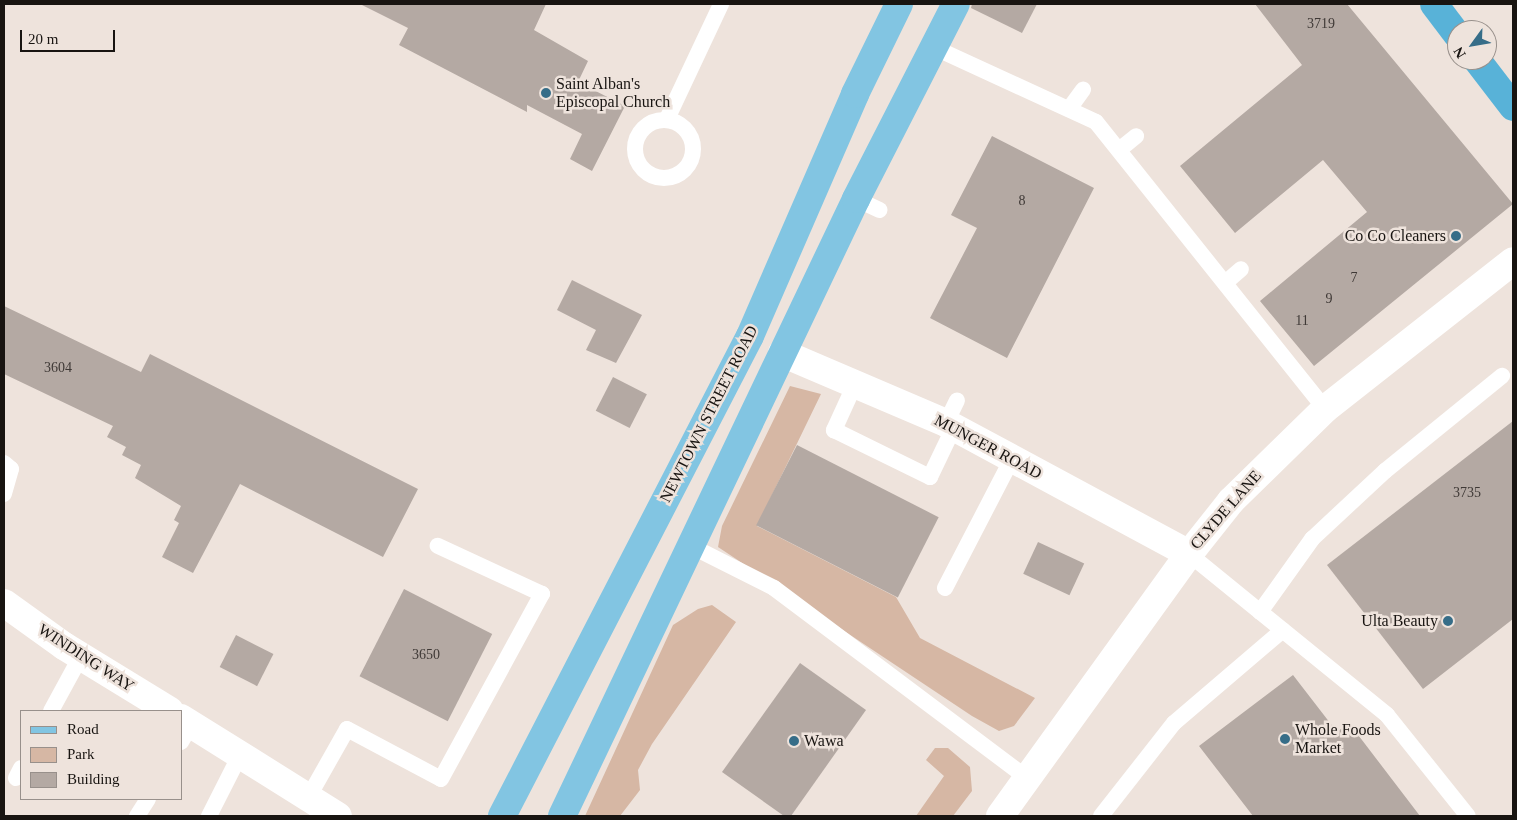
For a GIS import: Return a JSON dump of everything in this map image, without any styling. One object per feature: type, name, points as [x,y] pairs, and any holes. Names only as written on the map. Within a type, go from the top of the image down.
[{"type":"highway","points":[[1434,4],[1447,21]]},
{"type":"highway","points":[[1485,70],[1513,107]]},
{"type":"main road","name":"NEWTOWN STREET ROAD","points":[[502,816],[750,336],[855,94],[899,4]]},
{"type":"main road","points":[[562,816],[856,199],[956,4]]},
{"type":"street","name":"CLYDE LANE","points":[[1000,816],[1188,554],[1231,501],[1325,409],[1513,261]]},
{"type":"street","name":"MUNGER ROAD","points":[[782,353],[855,384],[952,417],[1012,459],[1188,554]]},
{"type":"street","name":"WINDING WAY","points":[[4,603],[160,710]]},
{"type":"street","name":"WINDING WAY","points":[[182,725],[240,755],[338,816]]},
{"type":"lane","points":[[667,119],[721,4]]},
{"type":"lane","points":[[933,48],[1096,122],[1325,409]]},
{"type":"lane","points":[[1069,109],[1083,90]]},
{"type":"lane","points":[[1119,150],[1136,136]]},
{"type":"lane","points":[[856,199],[880,210]]},
{"type":"lane","points":[[1225,283],[1241,269]]},
{"type":"lane","points":[[1260,612],[1312,539],[1385,471],[1502,376]]},
{"type":"lane","points":[[855,384],[834,430],[930,476],[952,417]]},
{"type":"lane","points":[[945,588],[1012,459]]},
{"type":"lane","points":[[4,464],[11,469],[4,494]]},
{"type":"lane","points":[[308,798],[347,728],[441,780],[542,594],[438,546]]},
{"type":"lane","points":[[691,546],[774,588],[1027,778]]},
{"type":"lane","points":[[1188,554],[1387,714],[1468,816]]},
{"type":"lane","points":[[1101,816],[1174,723],[1282,630]]},
{"type":"lane","points":[[52,710],[81,656]]},
{"type":"lane","points":[[209,816],[240,755]]},
{"type":"lane","points":[[137,816],[147,800]]},
{"type":"green space","points":[[790,386],[821,394],[757,526],[896,597],[920,638],[1035,698],[1014,726],[999,731],[972,716],[718,547],[722,526]]},
{"type":"green space","points":[[712,605],[736,622],[652,744],[638,770],[640,790],[620,816],[585,816],[673,625],[698,609]]},
{"type":"green space","points":[[935,748],[948,748],[970,767],[972,791],[953,816],[916,816],[944,776],[926,760]]},
{"type":"building","name":"Saint Alban's Episcopal Church","points":[[360,4],[546,4],[534,30],[588,61],[578,82],[625,106],[592,171],[570,159],[582,134],[527,105],[527,112],[399,45],[408,28]]},
{"type":"building","points":[[972,4],[1037,4],[1022,33],[971,8]]},
{"type":"building","points":[[1255,4],[1347,4],[1513,204],[1314,366],[1260,301],[1367,212],[1323,160],[1235,233],[1180,166],[1302,65]]},
{"type":"building","points":[[992,136],[1094,188],[1007,358],[930,318],[977,228],[951,215]]},
{"type":"building","points":[[572,280],[642,315],[616,363],[586,350],[596,330],[557,310]]},
{"type":"building","points":[[4,306],[141,372],[150,354],[418,489],[383,557],[240,484],[193,573],[162,557],[179,523],[174,520],[181,506],[135,478],[141,465],[122,455],[126,447],[107,437],[113,426],[4,374]]},
{"type":"building","points":[[613,377],[647,394],[630,428],[596,411]]},
{"type":"building","points":[[1513,421],[1513,619],[1423,689],[1327,565]]},
{"type":"building","points":[[797,445],[939,517],[898,597],[756,525]]},
{"type":"building","points":[[1038,542],[1084,564],[1069,595],[1023,574]]},
{"type":"building","points":[[404,589],[492,634],[448,721],[360,676]]},
{"type":"building","points":[[236,635],[273,654],[257,686],[220,667]]},
{"type":"building","name":"Wawa","points":[[800,663],[866,710],[791,816],[784,816],[722,772]]},
{"type":"building","name":"Whole Foods Market","points":[[1293,675],[1337,732],[1349,723],[1420,816],[1253,816],[1199,746]]},
{"type":"place","name":"Saint Alban's Episcopal Church","points":[[546,93]]},
{"type":"place","name":"Co Co Cleaners","points":[[1456,236]]},
{"type":"place","name":"Ulta Beauty","points":[[1448,621]]},
{"type":"place","name":"Whole Foods Market","points":[[1285,739]]},
{"type":"place","name":"Wawa","points":[[794,741]]}]
